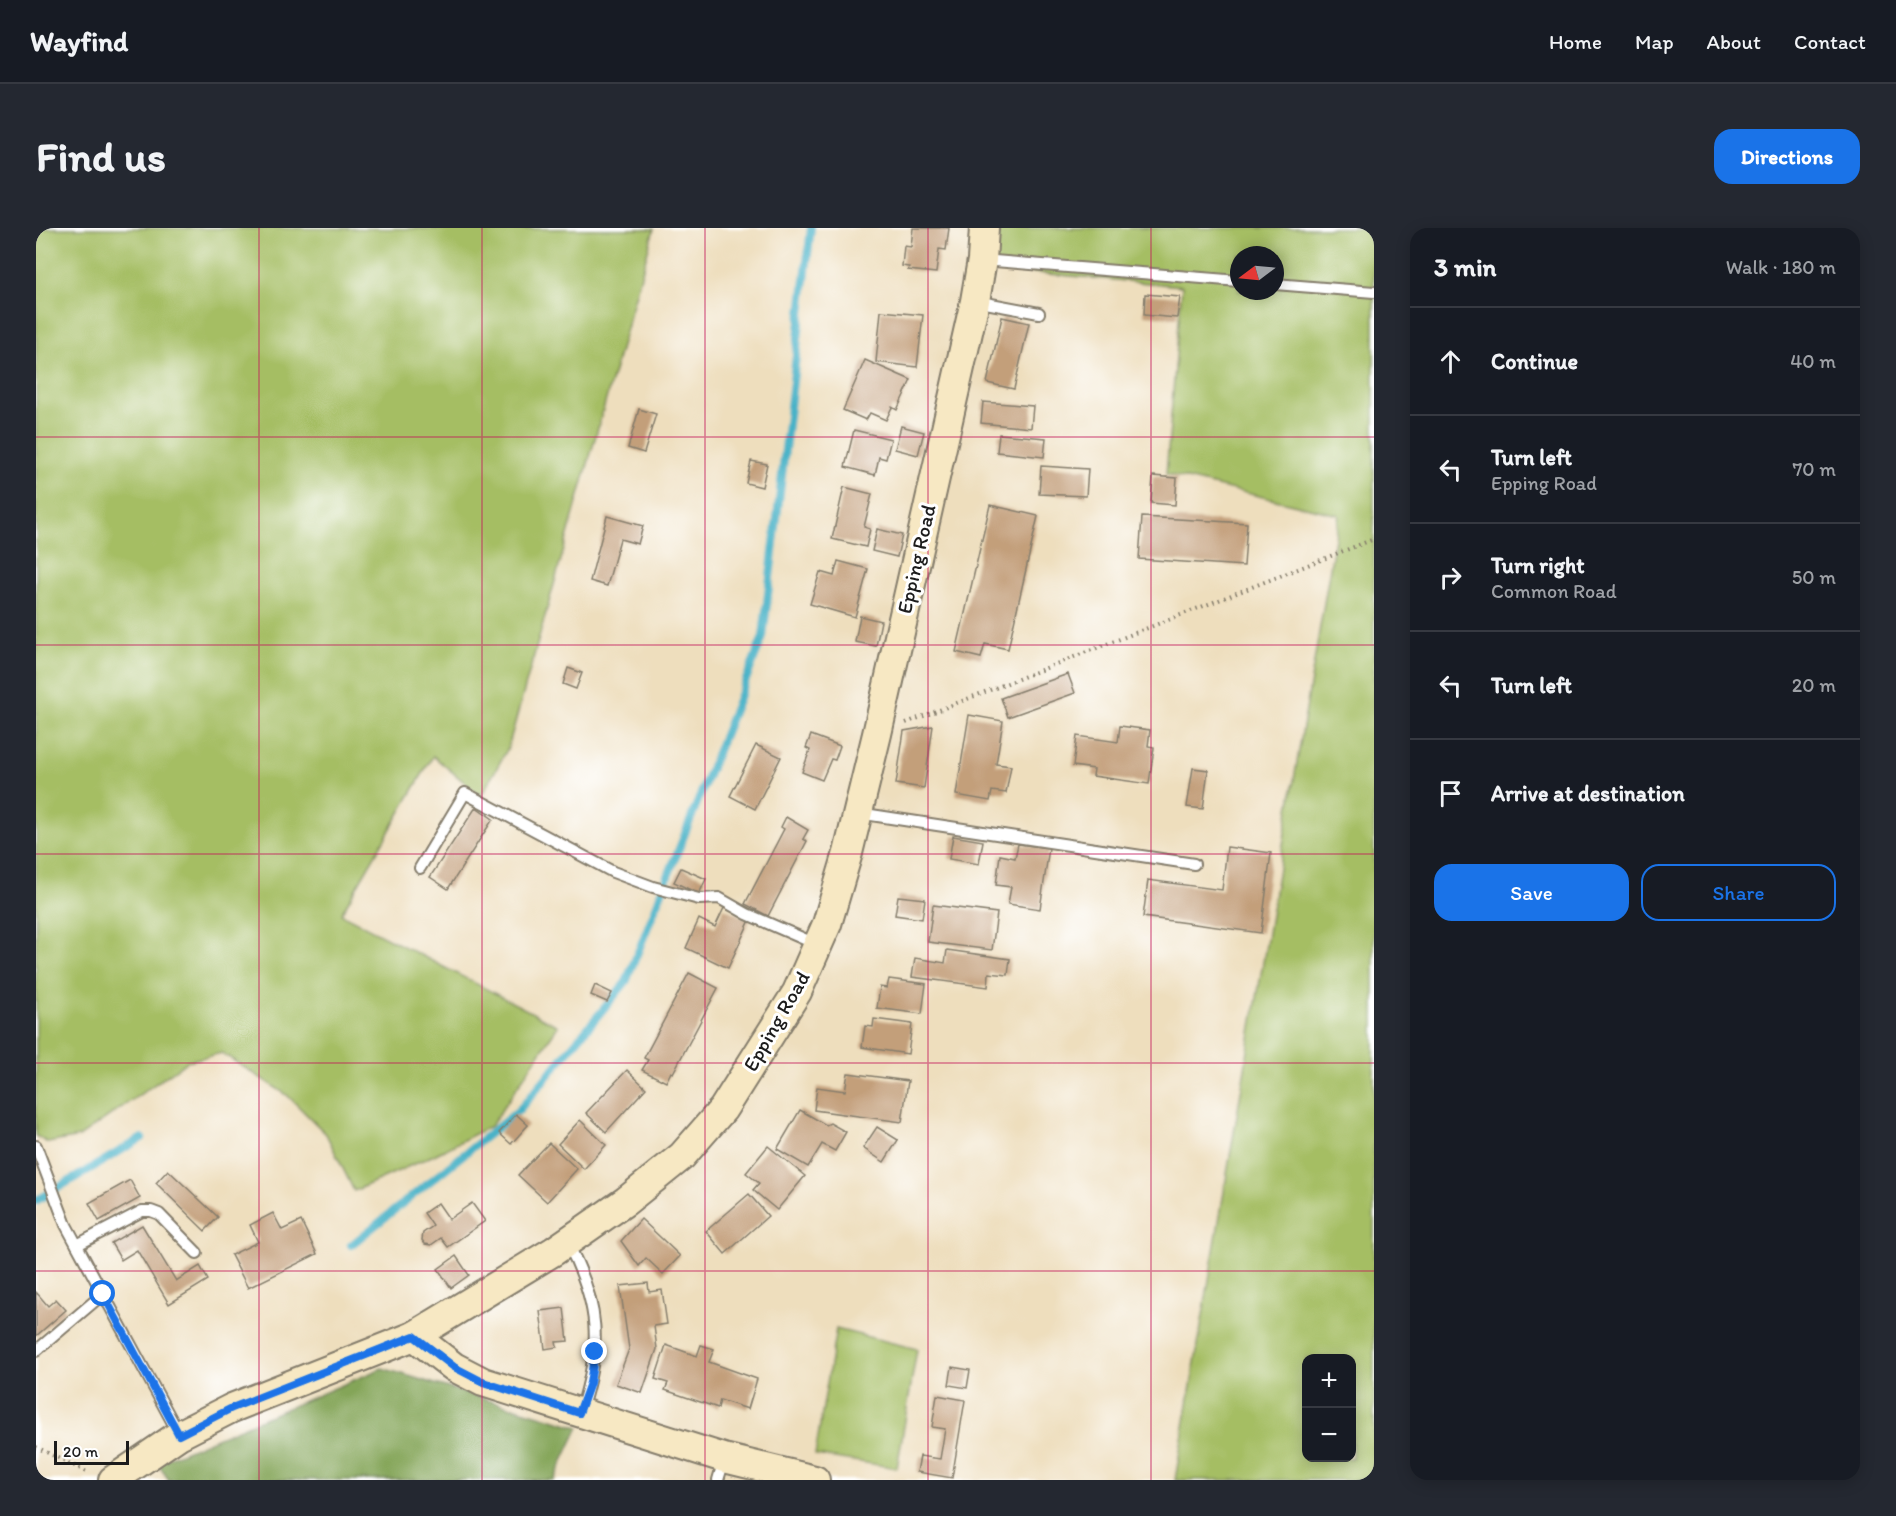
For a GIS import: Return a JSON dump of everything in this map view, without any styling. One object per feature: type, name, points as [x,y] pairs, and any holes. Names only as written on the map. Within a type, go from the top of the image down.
[{"type":"main road","name":"Epping Road","points":[[103,1478],[232,1408],[414,1336],[567,1243],[626,1201],[682,1156],[723,1109],[797,992],[827,924],[858,813],[975,301],[982,260],[984,228]]},
{"type":"main road","points":[[414,1336],[454,1367],[483,1382],[579,1413],[721,1469],[815,1480]]},
{"type":"lane","points":[[982,260],[1230,280]]},
{"type":"lane","points":[[1284,285],[1374,292]]},
{"type":"lane","points":[[975,301],[1039,313]]},
{"type":"lane","points":[[420,868],[465,793],[613,872],[699,899],[719,898],[747,914],[818,945]]},
{"type":"lane","points":[[858,813],[1194,864]]},
{"type":"lane","points":[[36,1146],[66,1224],[179,1435]]},
{"type":"lane","points":[[77,1245],[142,1211],[151,1210],[159,1214],[197,1253]]},
{"type":"lane","points":[[567,1243],[583,1272],[591,1299],[594,1325],[595,1352],[590,1383],[579,1413]]},
{"type":"lane","points":[[36,1351],[103,1294]]},
{"type":"path","points":[[876,734],[1374,539]]},
{"type":"path","points":[[36,1447],[103,1478]]},
{"type":"green space","points":[[36,228],[654,229],[508,748],[481,796],[433,756],[341,914],[558,1026],[491,1126],[354,1191],[326,1134],[287,1095],[222,1053],[188,1061],[79,1137],[48,1143],[36,1136]]},
{"type":"green space","points":[[1000,228],[1374,228],[1374,1480],[1175,1480],[1339,515],[1166,474],[1182,286],[994,269]]},
{"type":"green space","points":[[836,1329],[917,1349],[897,1468],[815,1455]]},
{"type":"green space","points":[[382,1368],[579,1427],[554,1480],[169,1480],[157,1463]]},
{"type":"building","points":[[913,228],[949,228],[946,250],[939,249],[936,273],[908,270],[909,267],[902,266],[904,246],[911,247]]},
{"type":"building","points":[[1145,294],[1180,297],[1177,318],[1144,315]]},
{"type":"building","points":[[881,311],[923,315],[917,367],[876,362]]},
{"type":"building","points":[[1002,317],[1029,323],[1014,389],[987,383]]},
{"type":"building","points":[[865,360],[911,380],[897,410],[892,407],[886,420],[870,413],[866,420],[843,410]]},
{"type":"building","points":[[983,402],[1033,406],[1031,428],[981,423]]},
{"type":"building","points":[[639,409],[656,414],[644,453],[628,448]]},
{"type":"building","points":[[901,426],[924,432],[918,455],[895,449]]},
{"type":"building","points":[[854,430],[891,439],[886,459],[879,457],[875,475],[845,467]]},
{"type":"building","points":[[999,434],[1046,438],[1044,457],[997,452]]},
{"type":"building","points":[[751,461],[767,464],[762,487],[746,483]]},
{"type":"building","points":[[1041,466],[1088,469],[1086,496],[1039,494]]},
{"type":"building","points":[[1153,476],[1177,478],[1175,505],[1151,503]]},
{"type":"building","points":[[844,487],[872,494],[864,527],[870,529],[866,547],[832,539]]},
{"type":"building","points":[[990,505],[1038,516],[1008,649],[985,644],[981,658],[956,652]]},
{"type":"building","points":[[607,516],[643,526],[638,544],[620,539],[607,586],[590,581]]},
{"type":"building","points":[[1142,517],[1247,523],[1244,566],[1139,559]]},
{"type":"building","points":[[877,529],[902,535],[897,557],[872,551]]},
{"type":"building","points":[[838,561],[868,569],[855,617],[810,604],[820,572],[834,576]]},
{"type":"building","points":[[860,616],[881,621],[876,646],[855,642]]},
{"type":"building","points":[[568,668],[582,673],[576,689],[563,684]]},
{"type":"building","points":[[1068,674],[1075,693],[1008,717],[1001,698]]},
{"type":"building","points":[[969,715],[1003,721],[996,764],[1011,766],[1006,793],[992,791],[990,801],[956,795]]},
{"type":"building","points":[[933,726],[924,788],[896,784],[904,731]]},
{"type":"building","points":[[1120,726],[1150,730],[1148,746],[1154,747],[1149,784],[1093,776],[1094,769],[1073,766],[1077,736],[1118,742]]},
{"type":"building","points":[[811,735],[840,746],[835,760],[831,759],[822,780],[802,772],[810,750],[806,748]]},
{"type":"building","points":[[756,745],[781,757],[755,809],[730,796]]},
{"type":"building","points":[[1193,768],[1208,770],[1203,809],[1187,807]]},
{"type":"building","points":[[476,807],[493,819],[448,889],[430,877]]},
{"type":"building","points":[[786,817],[808,830],[803,839],[807,841],[768,916],[745,904],[784,829],[781,827]]},
{"type":"building","points":[[953,836],[983,841],[979,864],[949,859]]},
{"type":"building","points":[[1018,844],[1049,848],[1040,909],[1008,904],[1011,887],[996,885],[1000,855],[1015,858]]},
{"type":"building","points":[[1227,847],[1271,853],[1261,933],[1143,917],[1148,880],[1222,890]]},
{"type":"building","points":[[681,868],[706,879],[699,894],[674,882]]},
{"type":"building","points":[[898,896],[925,899],[922,919],[895,915]]},
{"type":"building","points":[[933,905],[997,913],[992,950],[928,942]]},
{"type":"building","points":[[724,908],[750,920],[728,968],[686,948],[699,919],[715,927]]},
{"type":"building","points":[[947,950],[1010,959],[1008,975],[989,973],[988,987],[912,977],[915,958],[945,963]]},
{"type":"building","points":[[689,973],[718,988],[666,1082],[642,1070],[648,1060],[644,1058]]},
{"type":"building","points":[[889,979],[926,984],[922,1014],[877,1008],[880,987],[887,988]]},
{"type":"building","points":[[595,985],[612,993],[607,1002],[591,995]]},
{"type":"building","points":[[874,1019],[912,1024],[908,1054],[862,1047],[865,1026],[873,1027]]},
{"type":"building","points":[[627,1070],[646,1088],[606,1132],[586,1113]]},
{"type":"building","points":[[848,1073],[908,1081],[902,1122],[814,1110],[817,1087],[845,1091]]},
{"type":"building","points":[[800,1110],[826,1125],[830,1123],[846,1132],[835,1151],[822,1144],[808,1167],[777,1149]]},
{"type":"building","points":[[516,1114],[528,1125],[511,1144],[499,1133]]},
{"type":"building","points":[[580,1120],[606,1145],[584,1169],[558,1144]]},
{"type":"building","points":[[877,1127],[898,1140],[884,1162],[863,1148]]},
{"type":"building","points":[[549,1143],[577,1169],[547,1202],[518,1175]]},
{"type":"building","points":[[768,1146],[805,1176],[777,1210],[753,1190],[759,1183],[746,1173]]},
{"type":"building","points":[[168,1170],[218,1217],[205,1231],[156,1183]]},
{"type":"building","points":[[130,1180],[140,1198],[99,1221],[89,1203]]},
{"type":"building","points":[[749,1194],[768,1216],[725,1254],[706,1231]]},
{"type":"building","points":[[438,1203],[449,1219],[472,1203],[485,1221],[448,1247],[441,1238],[431,1245],[425,1244],[422,1240],[423,1233],[433,1226],[424,1213]]},
{"type":"building","points":[[273,1213],[282,1230],[301,1221],[317,1254],[248,1288],[231,1255],[258,1242],[250,1225]]},
{"type":"building","points":[[641,1219],[680,1256],[663,1274],[646,1258],[639,1266],[621,1241]]},
{"type":"building","points":[[142,1225],[176,1281],[200,1266],[208,1280],[169,1304],[137,1250],[121,1260],[111,1243]]},
{"type":"building","points":[[456,1256],[469,1275],[451,1288],[438,1269]]},
{"type":"building","points":[[648,1283],[649,1292],[662,1290],[667,1324],[654,1326],[657,1349],[642,1393],[616,1384],[629,1349],[620,1286]]},
{"type":"building","points":[[36,1292],[48,1306],[56,1299],[66,1310],[36,1336]]},
{"type":"building","points":[[564,1308],[568,1341],[556,1342],[557,1347],[545,1349],[540,1311]]},
{"type":"building","points":[[666,1345],[697,1356],[701,1345],[714,1349],[709,1362],[757,1379],[748,1409],[720,1400],[718,1408],[665,1390],[668,1383],[655,1379]]},
{"type":"building","points":[[952,1367],[970,1370],[967,1388],[949,1385]]},
{"type":"building","points":[[937,1395],[965,1400],[952,1478],[917,1472],[920,1456],[940,1459],[945,1429],[932,1427]]},
{"type":"waterway","points":[[351,1245],[519,1110],[626,982],[763,637],[811,228]]},
{"type":"waterway","points":[[36,1201],[142,1138]]},
{"type":"route","points":[[103,1294],[179,1435],[232,1408],[414,1336],[454,1367],[483,1382],[579,1413],[590,1383],[595,1352]]}]
